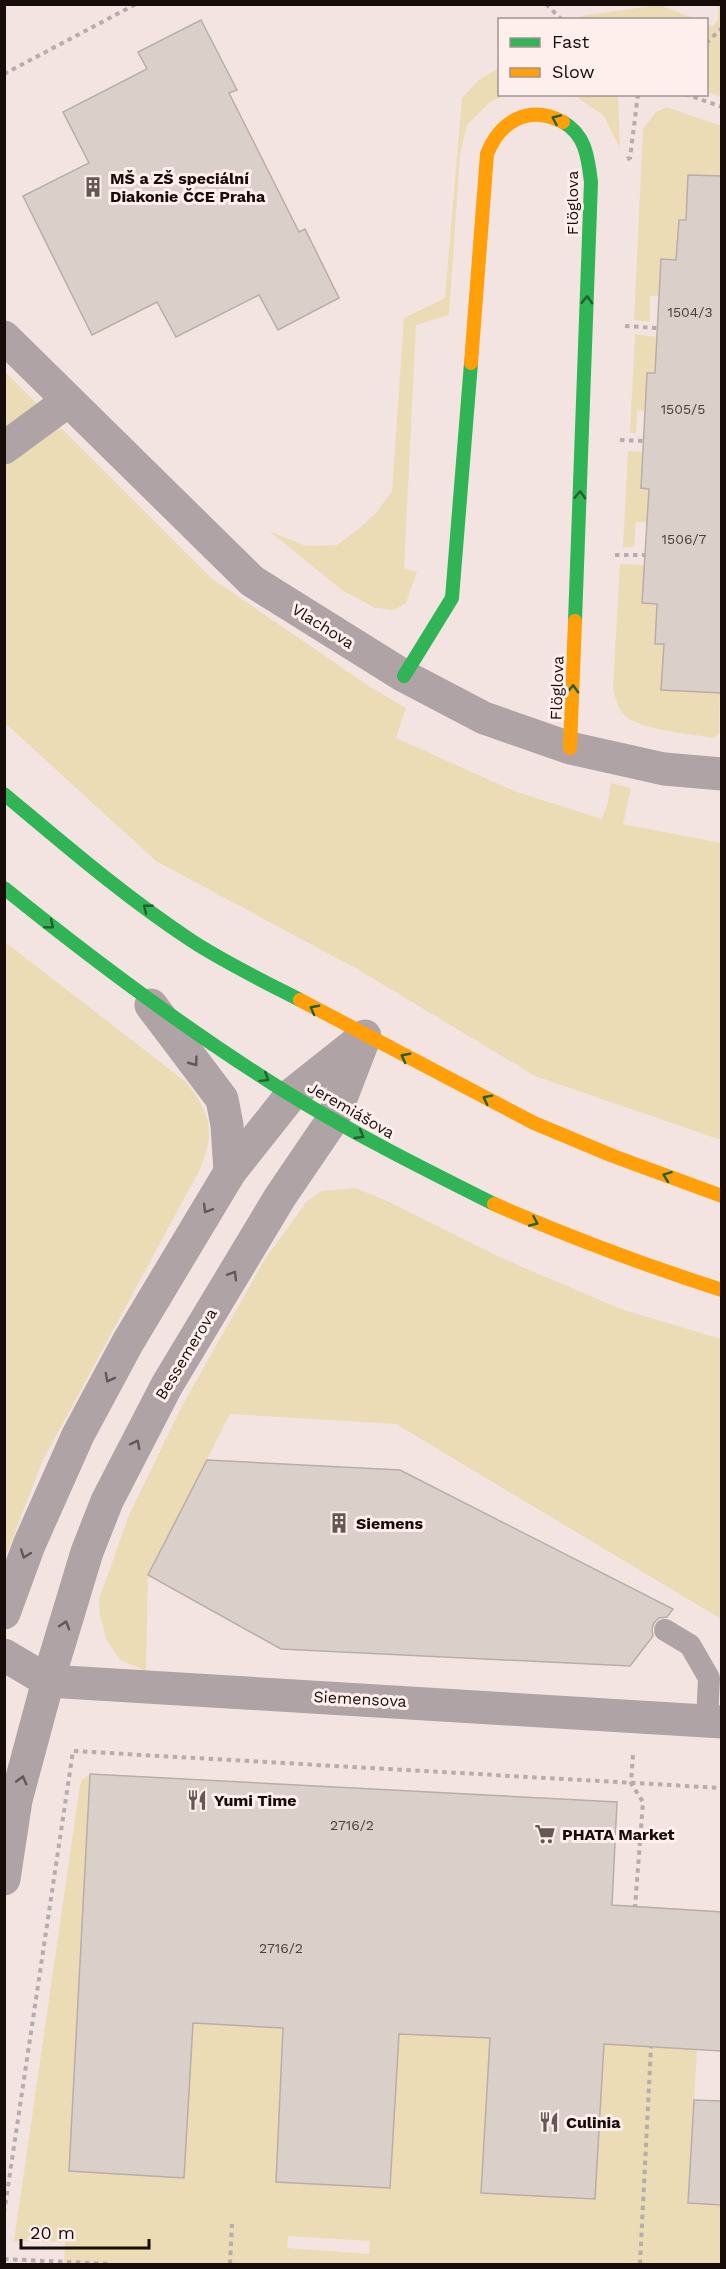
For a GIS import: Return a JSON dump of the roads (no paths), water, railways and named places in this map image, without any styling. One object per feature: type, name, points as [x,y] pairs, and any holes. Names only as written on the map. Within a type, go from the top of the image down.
[{"type":"main road","name":"Flöglova","points":[[404,676],[452,598],[487,154],[492,140],[509,123],[532,115],[546,115],[573,128],[582,140],[587,153],[591,182],[570,748]]},
{"type":"main road","points":[[4,794],[73,851],[191,941],[365,1036],[534,1123],[613,1156],[722,1196]]},
{"type":"main road","name":"Jeremiášova","points":[[4,888],[146,999],[291,1095],[425,1171],[502,1208],[580,1241],[722,1290]]},
{"type":"street","name":"Vlachova","points":[[4,337],[252,581],[404,676],[484,718],[570,748],[664,769],[722,774]]},
{"type":"street","points":[[4,448],[68,401]]},
{"type":"street","points":[[146,999],[222,1099],[227,1125],[230,1172]]},
{"type":"street","points":[[4,1613],[29,1545],[78,1435],[128,1342],[230,1172],[291,1095],[365,1036]]},
{"type":"street","name":"Bessemerova","points":[[4,1879],[16,1800],[48,1681],[87,1552],[108,1501],[167,1384],[280,1197],[333,1119],[365,1036]]},
{"type":"street","name":"Siemensova","points":[[4,1655],[48,1681],[714,1721]]},
{"type":"lane","points":[[665,1630],[690,1644],[709,1678],[714,1721]]},
{"type":"place","name":"MŠ a ZŠ speciální Diakonie ČCE Praha","points":[[93,187]]},
{"type":"place","name":"Siemens","points":[[339,1523]]},
{"type":"place","name":"Yumi Time","points":[[197,1800]]},
{"type":"place","name":"PHATA Market","points":[[545,1834]]},
{"type":"place","name":"Culinia","points":[[549,2122]]}]
